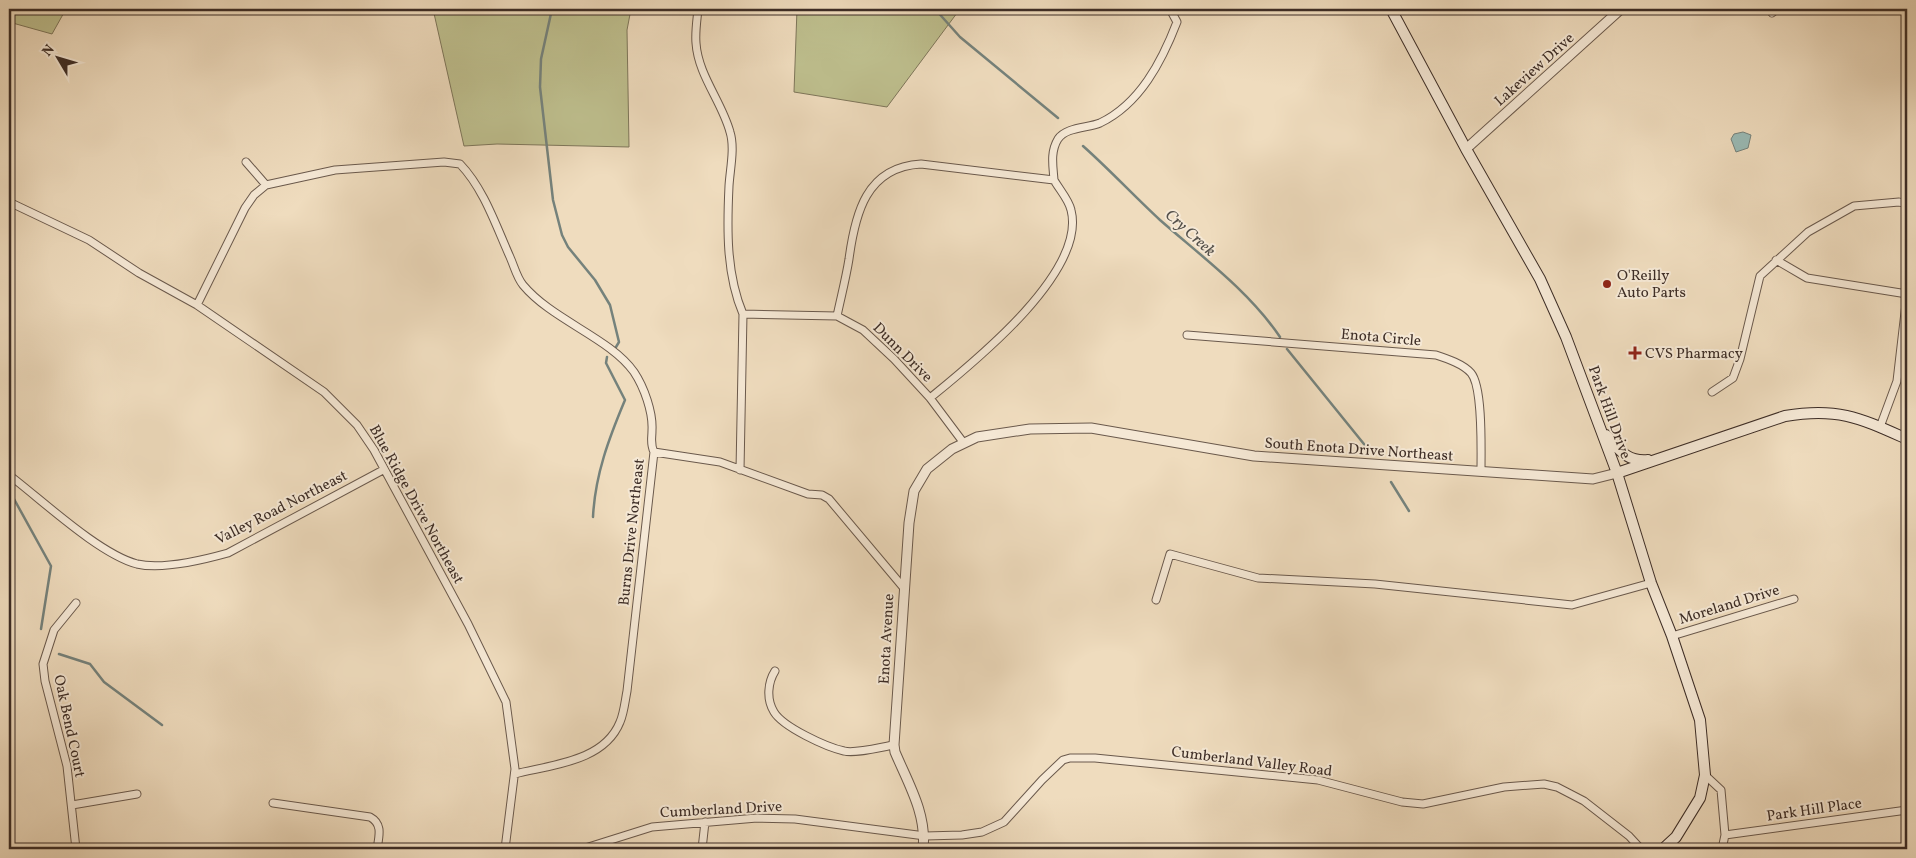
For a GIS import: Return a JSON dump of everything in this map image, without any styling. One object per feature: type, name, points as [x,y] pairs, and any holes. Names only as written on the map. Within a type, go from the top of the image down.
[{"type":"main road","name":"Park Hill Drive","points":[[1391,9],[1466,149],[1540,278],[1566,337],[1617,473],[1651,583],[1672,636],[1700,720],[1705,775],[1700,798],[1676,837],[1663,849]]},
{"type":"main road","name":"South Enota Drive Northeast","points":[[1617,473],[1785,416],[1806,413],[1855,417],[1907,439]]},
{"type":"main road","points":[[1602,432],[1624,456],[1640,460],[1659,458]]},
{"type":"street","points":[[698,9],[696,44],[706,78],[730,132],[730,249],[734,292],[743,314],[740,470]]},
{"type":"street","points":[[930,398],[982,356],[1034,300],[1054,275],[1071,240],[1071,210],[1054,180],[1052,153],[1059,138],[1068,132],[1100,123],[1128,105],[1169,46],[1178,22],[1170,9]]},
{"type":"street","name":"Lakeview Drive","points":[[1466,149],[1621,9]]},
{"type":"street","points":[[197,305],[245,208],[254,195],[266,185],[246,162]]},
{"type":"street","name":"Burns Drive Northeast","points":[[266,185],[335,170],[444,162],[460,164],[478,187],[523,284],[554,312],[621,358],[634,373],[650,413],[653,429],[651,446],[654,452],[627,691],[620,722],[612,735],[582,757],[567,764],[515,774]]},
{"type":"street","points":[[837,316],[851,236],[858,208],[873,186],[885,176],[911,165],[921,164],[1054,180]]},
{"type":"street","name":"Blue Ridge Drive Northeast","points":[[9,202],[89,240],[139,273],[197,305],[324,392],[357,425],[468,624],[506,702],[515,774],[506,849]]},
{"type":"street","points":[[1712,392],[1733,378],[1740,359],[1760,276],[1776,260],[1808,232],[1854,206],[1899,202],[1907,204]]},
{"type":"street","points":[[1776,260],[1807,278],[1907,295],[1897,381],[1880,427]]},
{"type":"street","name":"Dunn Drive","points":[[743,314],[837,316],[863,330],[894,359],[930,398],[963,442]]},
{"type":"street","name":"Enota Circle","points":[[1187,335],[1436,355],[1449,359],[1471,373],[1475,380],[1481,420],[1481,470]]},
{"type":"street","name":"South Enota Drive Northeast","points":[[903,587],[914,491],[927,469],[963,442],[977,437],[1030,429],[1091,428],[1254,456],[1593,479],[1617,473]]},
{"type":"street","name":"Enota Avenue","points":[[654,452],[720,462],[829,499],[903,587],[894,752],[917,801],[925,836]]},
{"type":"street","name":"Valley Road Northeast","points":[[9,475],[99,545],[123,559],[154,566],[207,559],[228,553],[383,470]]},
{"type":"street","points":[[1156,600],[1170,554],[1258,578],[1375,584],[1572,605],[1651,583]]},
{"type":"street","name":"Moreland Drive","points":[[1672,636],[1794,599]]},
{"type":"street","name":"Oak Bend Court","points":[[76,603],[54,630],[43,664],[45,681],[67,766],[76,849]]},
{"type":"street","points":[[775,671],[769,680],[771,707],[781,720],[809,737],[845,752],[894,745]]},
{"type":"street","name":"Cumberland Valley Road","points":[[925,836],[962,835],[997,827],[1063,760],[1070,758],[1095,758],[1318,780],[1402,802],[1423,804],[1504,788],[1544,784],[1557,787],[1584,801],[1629,836],[1641,849]]},
{"type":"street","points":[[1705,775],[1721,790],[1725,836],[1722,849]]},
{"type":"street","points":[[72,804],[137,794]]},
{"type":"street","points":[[273,803],[370,817],[376,820],[380,826],[378,848]]},
{"type":"street","name":"Park Hill Place","points":[[1725,836],[1907,810]]},
{"type":"street","name":"Cumberland Drive","points":[[582,849],[652,827],[705,822],[795,819],[925,836]]},
{"type":"street","points":[[702,849],[705,822]]},
{"type":"street","points":[[923,849],[925,836]]},
{"type":"green space","points":[[9,9],[66,9],[52,34],[9,22]]},
{"type":"green space","points":[[433,9],[631,9],[627,30],[629,147],[497,144],[464,146]]},
{"type":"green space","points":[[797,9],[960,9],[887,107],[794,92]]},
{"type":"water","points":[[1743,132],[1751,135],[1748,148],[1736,152],[1731,139],[1734,134]]},
{"type":"waterway","points":[[552,9],[541,59],[540,87],[553,200],[562,235],[568,247],[595,280],[610,305],[619,342],[616,347]]},
{"type":"waterway","name":"Cry Creek","points":[[935,9],[960,37],[1058,118]]},
{"type":"waterway","name":"Cry Creek","points":[[1083,146],[1160,220],[1239,289],[1268,320],[1280,337]]},
{"type":"waterway","name":"Cry Creek","points":[[1287,349],[1368,449]]},
{"type":"waterway","points":[[593,517],[594,501],[604,457],[625,400],[606,363],[607,357]]},
{"type":"waterway","name":"Cry Creek","points":[[1391,482],[1409,511]]},
{"type":"waterway","points":[[9,495],[14,499],[51,566],[41,629]]},
{"type":"waterway","points":[[59,654],[90,664],[104,682],[162,725]]},
{"type":"place","name":"O'Reilly Auto Parts","points":[[1607,284]]},
{"type":"place","name":"CVS Pharmacy","points":[[1635,353]]}]
